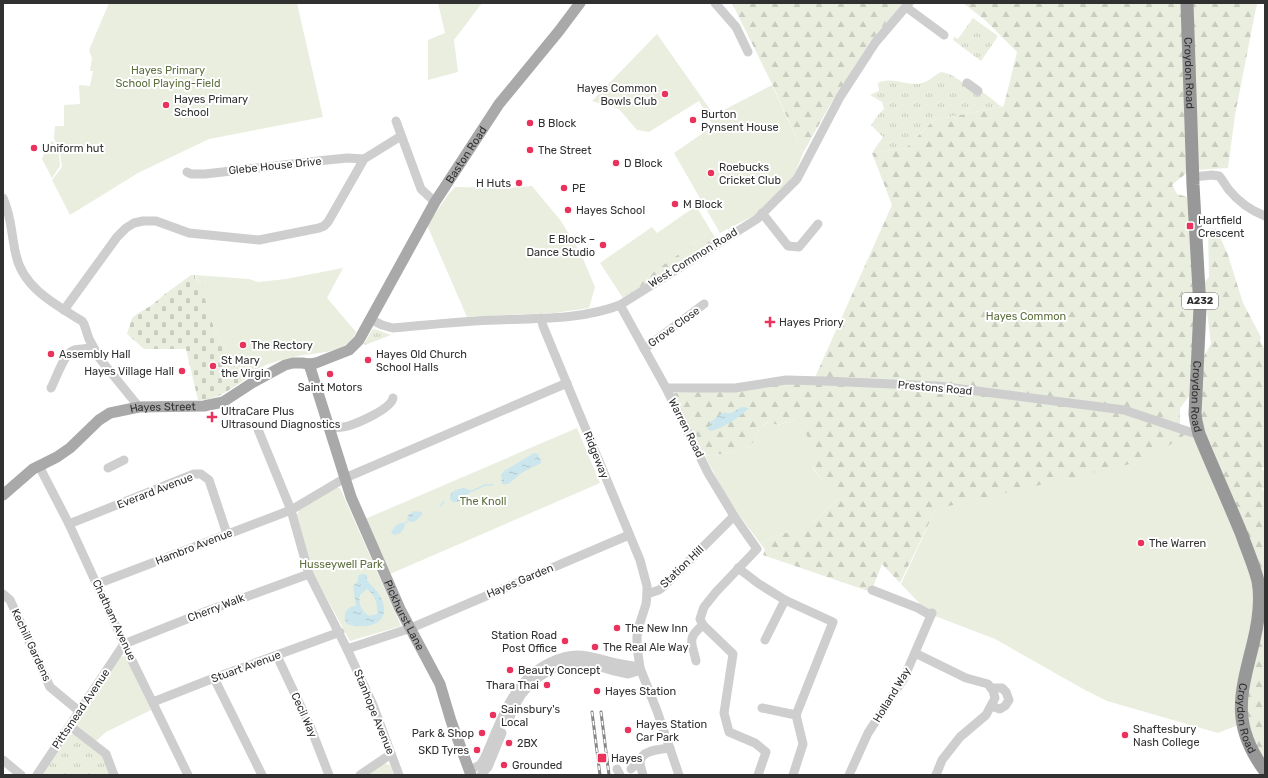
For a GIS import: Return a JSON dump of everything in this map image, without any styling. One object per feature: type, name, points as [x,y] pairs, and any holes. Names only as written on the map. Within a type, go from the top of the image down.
[{"type":"highway","name":"Croydon Road","points":[[1187,3],[1193,177],[1200,298],[1195,414],[1199,434],[1242,535],[1258,582],[1259,602],[1257,625],[1241,692],[1241,712],[1242,727],[1246,737],[1255,756],[1265,771]]},
{"type":"main road","name":"Baston Road","points":[[370,319],[435,202],[498,104],[560,31],[580,3]]},
{"type":"main road","name":"Hayes Street","points":[[3,495],[28,472],[63,454],[92,427],[110,413],[139,407],[204,406],[223,402],[252,383],[285,365],[316,363],[349,350],[359,340],[370,319]]},
{"type":"main road","name":"Pickhurst Lane","points":[[309,364],[351,497],[400,609],[440,684],[470,773]]},
{"type":"street","points":[[715,3],[736,27],[748,52]]},
{"type":"street","points":[[907,5],[944,35]]},
{"type":"street","name":"West Common Road","points":[[370,319],[382,325],[393,328],[494,320],[568,317],[620,305],[757,219],[797,178],[844,91],[875,43],[907,5]]},
{"type":"street","points":[[968,83],[978,91]]},
{"type":"street","points":[[396,121],[421,190],[435,202]]},
{"type":"street","points":[[64,310],[117,237],[126,228],[134,223],[156,221],[189,233],[259,240],[319,228],[328,222],[364,159],[401,136]]},
{"type":"street","name":"Glebe House Drive","points":[[187,172],[191,174],[205,174],[348,158],[364,159]]},
{"type":"street","points":[[1193,177],[1212,175],[1219,176],[1229,190],[1243,203],[1259,214],[1265,216]]},
{"type":"street","points":[[3,198],[11,223],[15,255],[25,278],[47,299],[82,321],[89,339],[100,359],[139,407]]},
{"type":"street","points":[[762,213],[788,246],[799,247],[818,224]]},
{"type":"street","name":"Grove Close","points":[[644,349],[704,304]]},
{"type":"street","name":"Warren Road","points":[[620,305],[666,388],[708,473],[734,516],[757,548],[738,568]]},
{"type":"street","name":"Ridgeway","points":[[541,318],[542,326],[644,570],[647,594]]},
{"type":"street","points":[[52,388],[68,354],[75,350],[86,350],[93,347]]},
{"type":"street","name":"Prestons Road","points":[[666,388],[735,388],[786,380],[824,380],[938,386],[1124,410],[1199,434]]},
{"type":"street","points":[[345,478],[566,383]]},
{"type":"street","points":[[329,429],[347,427],[372,416],[392,403],[393,398]]},
{"type":"street","name":"Stanhope Avenue","points":[[257,427],[291,510],[309,574],[348,649],[373,705],[399,775]]},
{"type":"street","points":[[108,468],[124,460]]},
{"type":"street","name":"Chatham Avenue","points":[[39,466],[69,524],[124,644],[188,775]]},
{"type":"street","name":"Everard Avenue","points":[[69,524],[194,474],[201,474],[209,480],[227,534]]},
{"type":"street","name":"Hambro Avenue","points":[[97,584],[291,510],[345,478]]},
{"type":"street","name":"Station Hill","points":[[679,775],[640,668],[637,647],[639,626],[646,604],[647,594],[659,590],[664,586],[734,516]]},
{"type":"street","name":"Hayes Garden","points":[[348,649],[411,628],[630,535]]},
{"type":"street","points":[[758,775],[766,752],[755,742],[729,732],[724,714],[733,654],[702,625],[700,619],[704,607],[738,568],[785,600],[833,622],[796,716],[803,744],[793,775]]},
{"type":"street","name":"Cherry Walk","points":[[124,644],[207,611],[309,574]]},
{"type":"street","name":"Holland Way","points":[[849,775],[868,733],[904,678],[931,614],[872,590]]},
{"type":"street","name":"Kechill Gardens","points":[[3,594],[10,600],[50,687],[79,711]]},
{"type":"street","points":[[765,640],[785,600]]},
{"type":"street","points":[[696,661],[691,638],[693,633],[702,625]]},
{"type":"street","name":"Stuart Avenue","points":[[153,702],[340,632]]},
{"type":"street","name":"Pittsmead Avenue","points":[[37,775],[124,644]]},
{"type":"street","points":[[915,654],[966,678],[988,684],[995,698],[986,715],[960,737],[942,760],[936,775]]},
{"type":"street","points":[[470,773],[480,765],[484,759],[510,701],[516,692],[529,676],[542,666],[562,657],[576,655],[594,657],[640,668]]},
{"type":"street","name":"Cecil Way","points":[[277,656],[310,726],[328,775]]},
{"type":"street","points":[[481,775],[488,767],[519,699],[530,686],[540,678],[555,669],[572,663],[589,664],[628,674],[635,672],[640,668]]},
{"type":"street","points":[[214,678],[262,775]]},
{"type":"street","points":[[991,688],[1002,688],[1006,692],[1009,700],[1005,706],[1000,709],[991,706]]},
{"type":"street","points":[[762,708],[796,716]]},
{"type":"street","points":[[70,726],[106,754],[114,775]]},
{"type":"street","points":[[623,772],[640,762],[647,753],[670,748]]},
{"type":"street","points":[[360,775],[391,754]]},
{"type":"street","points":[[4,762],[21,775]]},
{"type":"street","points":[[640,762],[643,775]]},
{"type":"green space","name":"Hayes Primary School Playing-Field","points":[[109,3],[297,3],[323,117],[209,139],[138,173],[70,215],[52,180],[62,167],[60,153],[54,138],[55,126],[64,126],[64,105],[80,104],[79,85],[90,86],[93,71],[90,71],[92,58],[89,50]]},
{"type":"green space","points":[[438,3],[482,3],[454,40],[458,72],[428,80],[428,40],[445,33]]},
{"type":"green space","points":[[732,3],[903,3],[870,42],[830,105],[803,153],[773,86]]},
{"type":"green space","name":"Hayes Common","points":[[963,3],[1183,3],[1189,171],[1172,185],[1177,194],[1187,197],[1196,296],[1190,395],[1180,408],[1180,432],[1186,434],[1215,477],[936,509],[900,583],[882,564],[871,592],[763,555],[765,550],[760,543],[783,533],[794,533],[814,522],[837,500],[846,498],[823,482],[813,467],[815,455],[795,420],[777,425],[768,422],[759,428],[757,438],[753,444],[747,448],[733,452],[705,456],[672,393],[727,391],[785,383],[812,384],[892,205],[872,153],[906,148],[934,120],[1002,107],[1004,105],[1017,52],[985,20]]},
{"type":"green space","points":[[1192,3],[1257,3],[1235,115],[1228,168],[1196,170]]},
{"type":"green space","points":[[973,18],[998,36],[981,61],[953,40],[954,37],[958,39]]},
{"type":"green space","points":[[657,34],[714,115],[772,85],[803,153],[794,176],[755,215],[720,233],[674,153],[713,126],[699,101],[649,132],[637,130],[619,109],[592,101]]},
{"type":"green space","points":[[941,72],[955,77],[977,94],[980,90],[1002,107],[934,120],[906,148],[872,153],[883,137],[871,125],[884,109],[882,102],[870,95],[879,91],[878,83],[884,81],[895,81],[911,84],[922,83]]},
{"type":"green space","points":[[53,141],[59,153],[60,166],[52,178],[42,159],[44,154],[41,147]]},
{"type":"green space","points":[[532,186],[561,221],[581,254],[595,287],[589,308],[554,313],[467,317],[427,225],[455,187],[508,188]]},
{"type":"green space","points":[[696,206],[711,231],[621,295],[600,263],[652,227],[657,233]]},
{"type":"green space","points":[[1216,228],[1228,255],[1243,303],[1261,337],[1260,341],[1265,350],[1265,466],[1261,469],[1265,471],[1265,489],[1261,488],[1265,492],[1265,761],[1243,724],[1207,439],[1200,411],[1204,356],[1211,344],[1204,283],[1209,277],[1208,229]]},
{"type":"green space","points":[[711,231],[716,239],[623,298],[621,295]]},
{"type":"green space","points":[[343,268],[327,298],[356,332],[352,339],[339,348],[331,351],[291,358],[263,366],[243,381],[214,328],[203,293],[204,290],[195,275],[249,279],[258,282],[286,279]]},
{"type":"green space","points":[[191,275],[195,275],[195,278],[203,286],[214,328],[243,381],[216,397],[205,400],[198,400],[186,349],[144,349],[127,334],[132,318],[152,305]]},
{"type":"green space","points":[[374,329],[391,335],[365,345],[364,344]]},
{"type":"green space","points":[[795,420],[802,425],[816,455],[813,468],[823,482],[831,482],[846,498],[837,500],[806,528],[794,533],[783,533],[760,543],[728,500],[705,456],[733,452],[747,448],[753,444],[757,438],[759,428],[769,422],[778,425]]},
{"type":"green space","name":"The Knoll","points":[[577,428],[600,483],[390,574],[365,519]]},
{"type":"green space","points":[[1186,434],[1200,444],[1255,583],[1255,623],[1238,725],[1218,733],[1107,701],[995,639],[935,616],[923,607],[901,584],[936,509],[1147,460]]},
{"type":"green space","name":"Husseywell Park","points":[[336,488],[340,488],[401,626],[350,641],[313,573],[297,515],[299,510]]},
{"type":"green space","points":[[122,656],[126,657],[151,710],[106,732],[96,741],[75,724]]},
{"type":"green space","points":[[74,734],[105,759],[110,775],[41,775],[67,735]]},
{"type":"green space","points":[[384,763],[390,765],[394,775],[367,775]]},
{"type":"water","points":[[743,407],[749,408],[732,422],[711,431],[707,429],[711,425],[710,422],[722,413],[731,413]]},
{"type":"water","points":[[534,453],[538,454],[541,463],[523,472],[508,484],[502,484],[501,475],[504,471]]},
{"type":"water","points":[[464,488],[472,491],[458,502],[453,502],[450,499],[452,492]]},
{"type":"water","points":[[414,511],[422,512],[422,515],[414,522],[410,522],[407,518],[408,515]]},
{"type":"water","points":[[405,523],[404,528],[399,534],[396,535],[391,533],[395,526]]},
{"type":"water","points":[[358,575],[367,575],[367,580],[379,594],[384,608],[383,615],[380,620],[369,626],[354,626],[347,624],[345,618],[347,609],[356,606],[353,586],[358,581]],"holes":[[[367,589],[375,600],[377,610],[377,614],[369,616],[364,612],[360,601],[360,595]]]},
{"type":"waterway","points":[[472,491],[485,485],[493,485]]},
{"type":"waterway","points":[[440,506],[444,502]]},
{"type":"railway","points":[[592,712],[600,775]]},
{"type":"railway","points":[[601,712],[609,775]]},
{"type":"place","name":"Hayes Common Bowls Club","points":[[665,94]]},
{"type":"place","name":"Hayes Primary School","points":[[166,105]]},
{"type":"place","name":"Burton Pynsent House","points":[[693,120]]},
{"type":"place","name":"B Block","points":[[530,123]]},
{"type":"place","name":"Uniform hut","points":[[34,148]]},
{"type":"place","name":"The Street","points":[[530,150]]},
{"type":"place","name":"D Block","points":[[616,163]]},
{"type":"place","name":"Roebucks Cricket Club","points":[[711,173]]},
{"type":"place","name":"H Huts","points":[[519,183]]},
{"type":"place","name":"PE","points":[[564,188]]},
{"type":"place","name":"M Block","points":[[675,204]]},
{"type":"place","name":"Hayes School","points":[[568,210]]},
{"type":"place","name":"Hartfield Crescent","points":[[1190,226]]},
{"type":"place","name":"E Block – Dance Studio","points":[[603,245]]},
{"type":"place","name":"Hayes Priory","points":[[770,322]]},
{"type":"place","name":"The Rectory","points":[[243,345]]},
{"type":"place","name":"Assembly Hall","points":[[51,354]]},
{"type":"place","name":"Hayes Old Church School Halls","points":[[368,360]]},
{"type":"place","name":"St Mary the Virgin","points":[[213,366]]},
{"type":"place","name":"Hayes Village Hall","points":[[182,371]]},
{"type":"place","name":"Saint Motors","points":[[330,374]]},
{"type":"place","name":"UltraCare Plus Ultrasound Diagnostics","points":[[212,417]]},
{"type":"place","name":"The Warren","points":[[1141,543]]},
{"type":"place","name":"The New Inn","points":[[617,628]]},
{"type":"place","name":"Station Road Post Office","points":[[565,641]]},
{"type":"place","name":"The Real Ale Way","points":[[595,647]]},
{"type":"place","name":"Beauty Concept","points":[[510,670]]},
{"type":"place","name":"Thara Thai","points":[[547,685]]},
{"type":"place","name":"Hayes Station","points":[[597,691]]},
{"type":"place","name":"Sainsbury's Local","points":[[493,715]]},
{"type":"place","name":"Hayes Station Car Park","points":[[628,730]]},
{"type":"place","name":"Park & Shop","points":[[482,733]]},
{"type":"place","name":"Shaftesbury Nash College","points":[[1125,735]]},
{"type":"place","name":"2BX","points":[[509,743]]},
{"type":"place","name":"SKD Tyres","points":[[477,750]]},
{"type":"place","name":"Hayes","points":[[602,758]]},
{"type":"place","name":"Grounded","points":[[504,765]]}]
